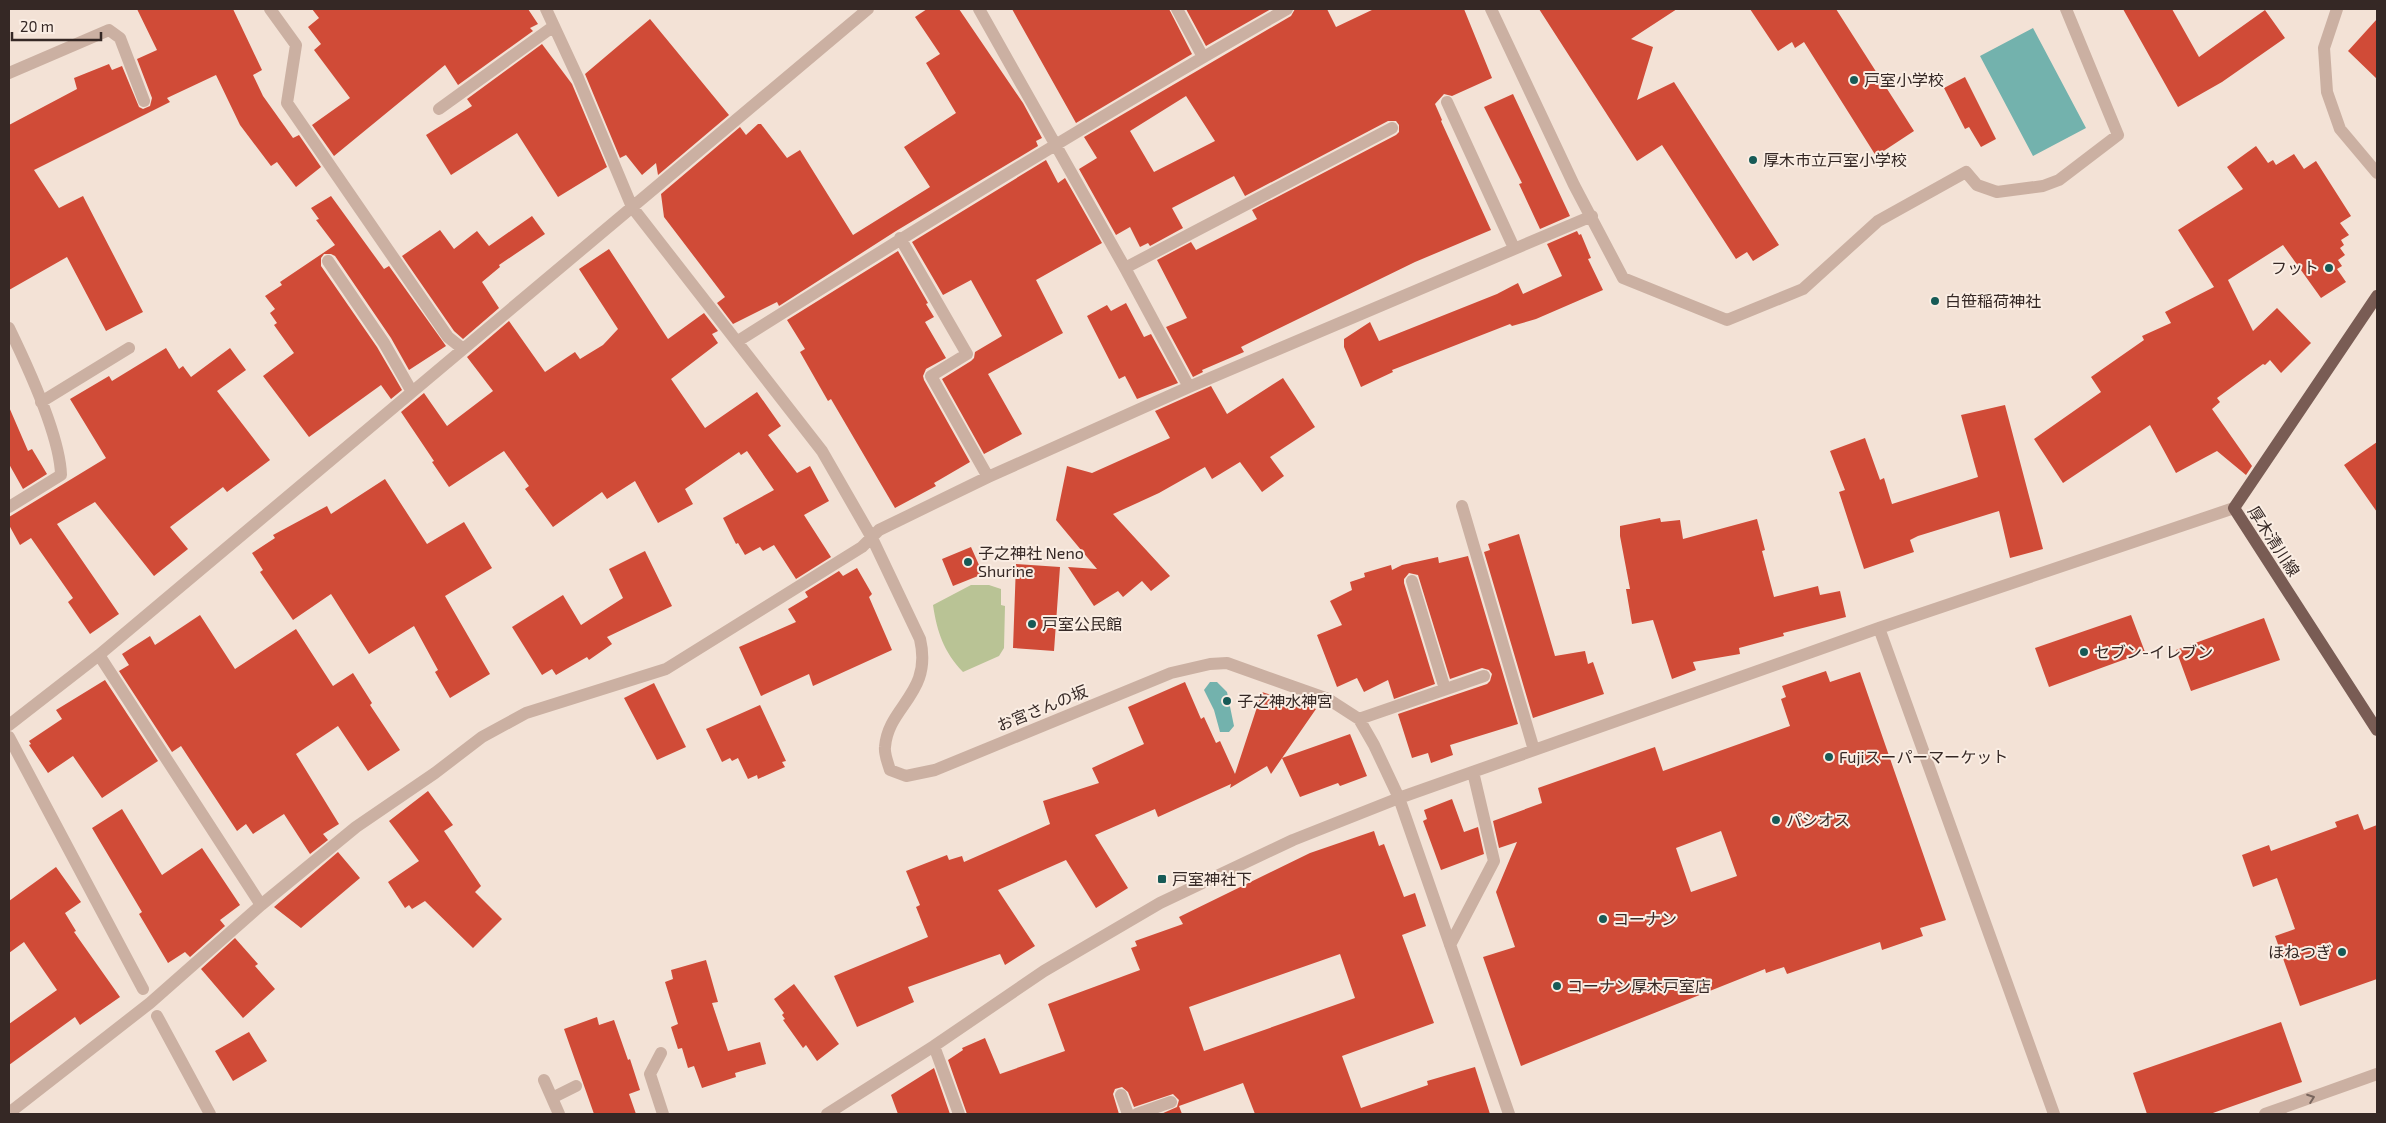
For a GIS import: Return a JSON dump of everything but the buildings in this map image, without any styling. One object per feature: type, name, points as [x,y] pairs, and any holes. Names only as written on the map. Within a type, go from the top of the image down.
[{"type":"main road","name":"厚木清川線","points":[[2377,296],[2234,508],[2377,730]]},
{"type":"street","points":[[270,9],[296,45],[287,103],[448,337],[464,349]]},
{"type":"street","points":[[546,9],[632,207],[822,451],[872,538]]},
{"type":"street","points":[[979,9],[1125,268],[1189,387]]},
{"type":"street","points":[[1177,9],[1203,57]]},
{"type":"street","points":[[738,341],[900,238],[1287,9]]},
{"type":"street","points":[[1491,9],[1574,185],[1623,278],[1727,320],[1803,289],[1878,222],[1966,172],[1977,185],[1997,192],[2043,186],[2059,180],[2118,135],[2066,9]]},
{"type":"street","points":[[2337,9],[2324,48],[2326,92],[2340,129],[2377,173]]},
{"type":"street","points":[[9,725],[99,655],[864,10]]},
{"type":"street","points":[[439,110],[554,26]]},
{"type":"street","points":[[9,73],[109,30],[120,38],[144,101]]},
{"type":"street","points":[[1447,102],[1514,248]]},
{"type":"street","points":[[1125,268],[1392,128]]},
{"type":"street","points":[[9,1113],[150,1003],[261,905],[356,827],[436,772],[482,737],[526,713],[666,668],[862,547],[879,530],[988,477],[1189,387],[1592,216]]},
{"type":"street","points":[[900,238],[966,354],[930,376],[988,477]]},
{"type":"street","points":[[328,261],[384,343],[412,392]]},
{"type":"street","points":[[9,328],[41,402],[60,460],[60,475],[9,507]]},
{"type":"street","points":[[41,402],[130,348]]},
{"type":"street","points":[[1462,506],[1534,750]]},
{"type":"street","points":[[827,1114],[934,1046],[1044,971],[1160,903],[1293,840],[1399,798],[1879,628],[2234,508]]},
{"type":"street","name":"お宮さんの坂","points":[[872,538],[920,639],[923,650],[922,668],[913,694],[891,726],[884,748],[890,770],[906,776],[935,770],[1171,673],[1210,664],[1227,663],[1328,699],[1359,719],[1374,745],[1399,798],[1509,1114]]},
{"type":"street","points":[[1412,581],[1445,689]]},
{"type":"street","points":[[1879,628],[2054,1114]]},
{"type":"street","points":[[99,655],[261,905]]},
{"type":"street","points":[[1359,719],[1484,676]]},
{"type":"street","points":[[9,737],[142,989]]},
{"type":"street","points":[[1450,945],[1494,862],[1473,772]]},
{"type":"street","points":[[157,1016],[210,1114]]},
{"type":"street","points":[[934,1046],[959,1114]]},
{"type":"street","points":[[661,1053],[650,1074],[663,1114]]},
{"type":"street","points":[[2265,1114],[2377,1074]]},
{"type":"street","points":[[544,1080],[559,1114]]},
{"type":"street","points":[[552,1098],[576,1086]]},
{"type":"street","points":[[1121,1095],[1128,1114]]},
{"type":"street","points":[[1137,1114],[1171,1102]]},
{"type":"green space","points":[[971,585],[989,585],[1001,589],[1001,605],[1005,606],[1004,648],[999,656],[963,672],[951,657],[942,641],[933,605]]},
{"type":"water","points":[[2033,28],[2086,128],[2033,156],[1980,56]]},
{"type":"water","points":[[1210,682],[1217,682],[1227,692],[1234,726],[1229,732],[1220,732],[1214,710],[1204,690]]},
{"type":"place","name":"戸室小学校","points":[[1854,80]]},
{"type":"place","name":"厚木市立戸室小学校","points":[[1753,160]]},
{"type":"place","name":"フット","points":[[2329,268]]},
{"type":"place","name":"白笹稲荷神社","points":[[1935,301]]},
{"type":"place","name":"子之神社 Neno Shurine","points":[[968,562]]},
{"type":"place","name":"戸室公民館","points":[[1032,624]]},
{"type":"place","name":"セブン-イレブン","points":[[2084,652]]},
{"type":"place","name":"子之神水神宮","points":[[1227,701]]},
{"type":"place","name":"Fujiスーパーマーケット","points":[[1829,757]]},
{"type":"place","name":"パシオス","points":[[1776,820]]},
{"type":"place","name":"戸室神社下","points":[[1162,879]]},
{"type":"place","name":"コーナン","points":[[1603,919]]},
{"type":"place","name":"ほねつぎ","points":[[2342,952]]},
{"type":"place","name":"コーナン厚木戸室店","points":[[1557,986]]}]
